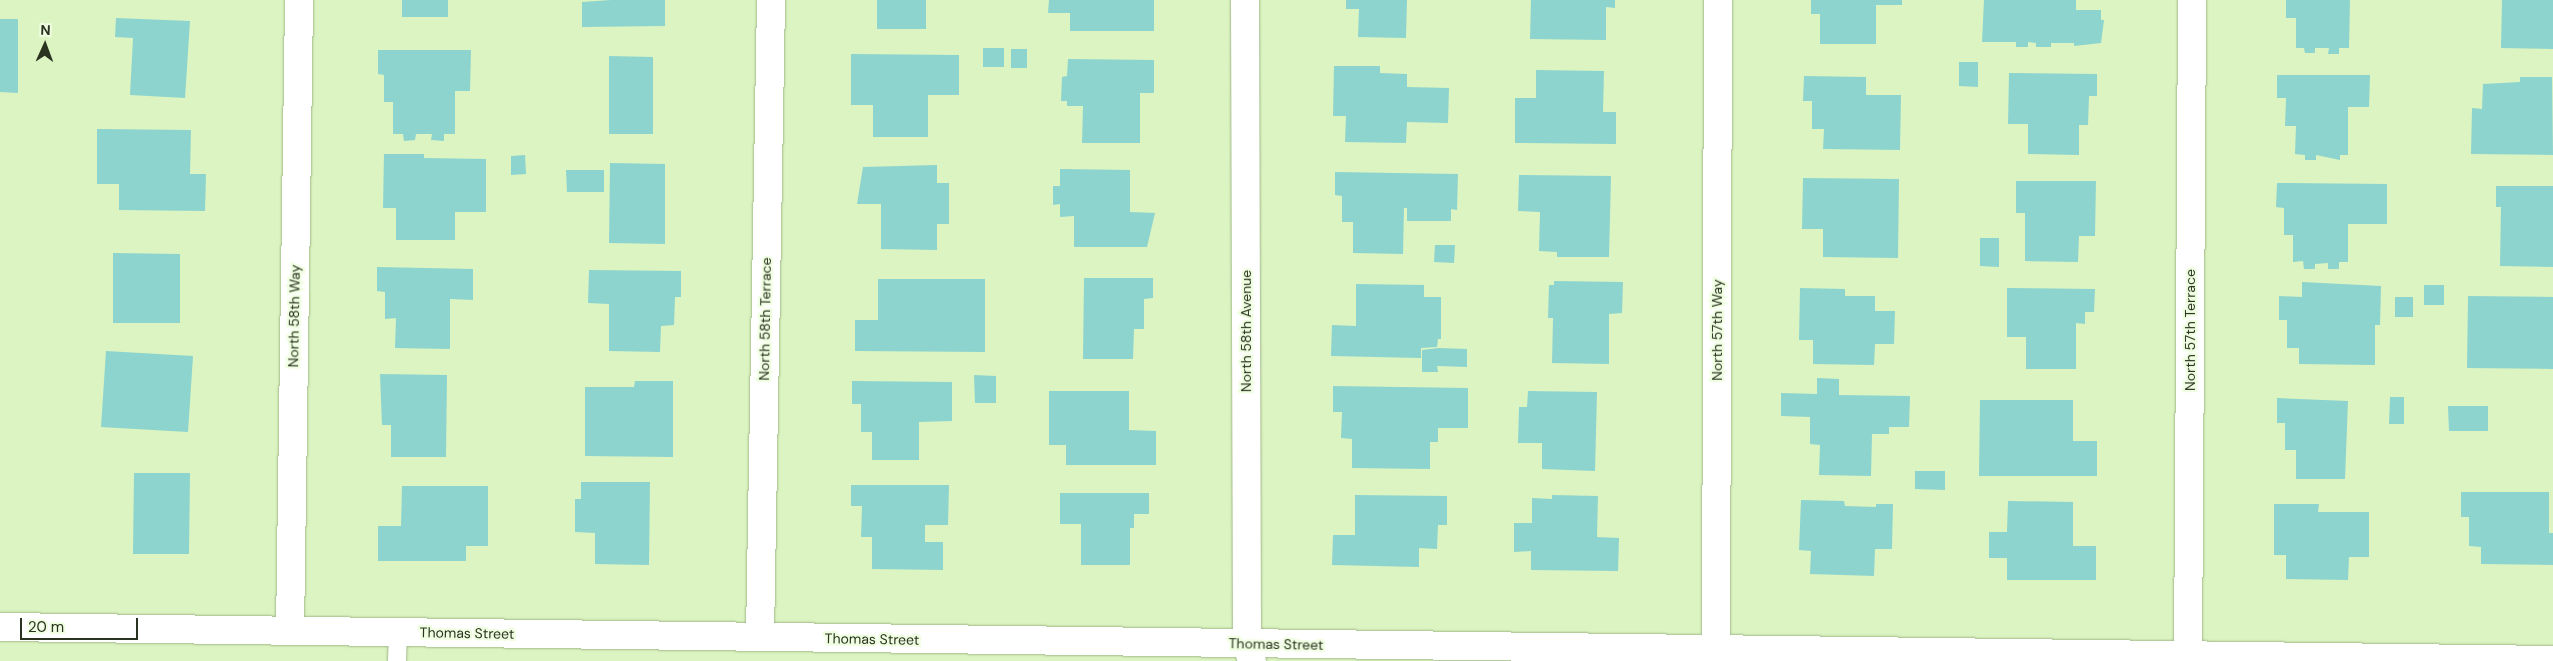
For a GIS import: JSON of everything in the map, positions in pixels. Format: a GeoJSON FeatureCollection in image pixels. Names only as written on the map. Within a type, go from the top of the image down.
{"type":"FeatureCollection","features":[{"type":"Feature","properties":{"kind":"street","name":"North 58th Way"},"geometry":{"type":"LineString","coordinates":[[290,631],[299,0]]}},
{"type":"Feature","properties":{"kind":"street","name":"North 58th Terrace"},"geometry":{"type":"LineString","coordinates":[[760,637],[771,0]]}},
{"type":"Feature","properties":{"kind":"street","name":"North 58th Avenue"},"geometry":{"type":"LineString","coordinates":[[1245,0],[1249,652]]}},
{"type":"Feature","properties":{"kind":"street","name":"North 57th Way"},"geometry":{"type":"LineString","coordinates":[[1716,655],[1718,0]]}},
{"type":"Feature","properties":{"kind":"street","name":"North 57th Terrace"},"geometry":{"type":"LineString","coordinates":[[2188,658],[2192,0]]}},
{"type":"Feature","properties":{"kind":"street","name":"Thomas Street"},"geometry":{"type":"LineString","coordinates":[[0,628],[760,637],[1249,652],[2553,660]]}},
{"type":"Feature","properties":{"kind":"lane"},"geometry":{"type":"LineString","coordinates":[[397,661],[398,632]]}},
{"type":"Feature","properties":{"kind":"building"},"geometry":{"type":"Polygon","coordinates":[[[402,0],[448,0],[448,17],[402,17],[402,0]]]}},
{"type":"Feature","properties":{"kind":"building"},"geometry":{"type":"Polygon","coordinates":[[[665,0],[665,26],[582,27],[582,2],[665,0]]]}},
{"type":"Feature","properties":{"kind":"building"},"geometry":{"type":"Polygon","coordinates":[[[877,0],[926,0],[926,29],[877,29],[877,0]]]}},
{"type":"Feature","properties":{"kind":"building"},"geometry":{"type":"Polygon","coordinates":[[[1049,0],[1154,0],[1154,31],[1070,31],[1070,13],[1048,13],[1049,0]]]}},
{"type":"Feature","properties":{"kind":"building"},"geometry":{"type":"Polygon","coordinates":[[[1346,0],[1407,0],[1406,38],[1358,37],[1359,9],[1346,9],[1346,0]]]}},
{"type":"Feature","properties":{"kind":"building"},"geometry":{"type":"Polygon","coordinates":[[[1531,0],[1615,0],[1615,8],[1606,7],[1606,40],[1530,39],[1531,0]]]}},
{"type":"Feature","properties":{"kind":"building"},"geometry":{"type":"Polygon","coordinates":[[[1811,0],[1902,0],[1902,5],[1876,5],[1876,44],[1820,44],[1820,14],[1811,14],[1811,0]]]}},
{"type":"Feature","properties":{"kind":"building"},"geometry":{"type":"Polygon","coordinates":[[[1984,0],[2076,0],[2076,10],[2101,10],[2101,20],[2104,20],[2101,43],[2074,46],[2074,43],[2051,43],[2051,47],[2036,47],[2036,43],[2028,42],[2028,47],[2016,47],[2016,42],[1982,42],[1984,0]]]}},
{"type":"Feature","properties":{"kind":"building"},"geometry":{"type":"Polygon","coordinates":[[[2286,0],[2350,0],[2349,48],[2339,48],[2339,54],[2328,54],[2329,48],[2315,48],[2315,53],[2305,53],[2304,48],[2296,48],[2296,18],[2286,18],[2286,0]]]}},
{"type":"Feature","properties":{"kind":"building"},"geometry":{"type":"Polygon","coordinates":[[[2502,0],[2553,0],[2553,49],[2501,48],[2502,0]]]}},
{"type":"Feature","properties":{"kind":"building"},"geometry":{"type":"Polygon","coordinates":[[[116,18],[190,21],[185,98],[130,95],[133,38],[115,37],[116,18]]]}},
{"type":"Feature","properties":{"kind":"building"},"geometry":{"type":"Polygon","coordinates":[[[0,19],[18,19],[18,93],[0,92],[0,19]]]}},
{"type":"Feature","properties":{"kind":"building"},"geometry":{"type":"Polygon","coordinates":[[[983,48],[1004,48],[1004,67],[983,67],[983,48]]]}},
{"type":"Feature","properties":{"kind":"building"},"geometry":{"type":"Polygon","coordinates":[[[1011,49],[1027,49],[1027,68],[1011,68],[1011,49]]]}},
{"type":"Feature","properties":{"kind":"building"},"geometry":{"type":"Polygon","coordinates":[[[378,50],[471,50],[470,91],[455,91],[455,134],[444,134],[444,141],[431,140],[432,134],[416,134],[415,140],[404,141],[403,134],[393,134],[393,102],[384,102],[384,75],[378,74],[378,50]]]}},
{"type":"Feature","properties":{"kind":"building"},"geometry":{"type":"Polygon","coordinates":[[[851,54],[959,55],[959,95],[928,95],[928,137],[873,137],[873,105],[851,105],[851,54]]]}},
{"type":"Feature","properties":{"kind":"building"},"geometry":{"type":"Polygon","coordinates":[[[609,56],[653,57],[653,134],[609,134],[609,56]]]}},
{"type":"Feature","properties":{"kind":"building"},"geometry":{"type":"Polygon","coordinates":[[[1068,59],[1154,60],[1154,93],[1140,93],[1140,143],[1082,143],[1083,106],[1067,106],[1067,101],[1061,101],[1062,77],[1067,76],[1068,59]]]}},
{"type":"Feature","properties":{"kind":"building"},"geometry":{"type":"Polygon","coordinates":[[[1959,62],[1978,62],[1978,87],[1959,86],[1959,62]]]}},
{"type":"Feature","properties":{"kind":"building"},"geometry":{"type":"Polygon","coordinates":[[[1334,66],[1380,66],[1380,73],[1407,74],[1407,87],[1449,88],[1448,123],[1407,122],[1406,143],[1345,142],[1346,116],[1333,116],[1334,66]]]}},
{"type":"Feature","properties":{"kind":"building"},"geometry":{"type":"Polygon","coordinates":[[[1536,70],[1604,71],[1603,112],[1616,112],[1616,144],[1515,143],[1515,98],[1536,98],[1536,70]]]}},
{"type":"Feature","properties":{"kind":"building"},"geometry":{"type":"Polygon","coordinates":[[[2009,73],[2097,74],[2097,96],[2089,96],[2088,125],[2079,125],[2079,155],[2028,154],[2028,124],[2008,124],[2009,73]]]}},
{"type":"Feature","properties":{"kind":"building"},"geometry":{"type":"Polygon","coordinates":[[[2277,75],[2370,75],[2369,107],[2348,107],[2348,155],[2340,155],[2340,160],[2316,155],[2316,160],[2305,160],[2305,155],[2295,154],[2296,126],[2285,126],[2286,98],[2277,98],[2277,75]]]}},
{"type":"Feature","properties":{"kind":"building"},"geometry":{"type":"Polygon","coordinates":[[[1804,76],[1866,77],[1866,95],[1901,95],[1900,150],[1823,149],[1824,129],[1812,129],[1812,101],[1803,101],[1804,76]]]}},
{"type":"Feature","properties":{"kind":"building"},"geometry":{"type":"Polygon","coordinates":[[[2520,77],[2552,77],[2553,155],[2471,154],[2472,108],[2482,109],[2483,84],[2520,82],[2520,77]]]}},
{"type":"Feature","properties":{"kind":"building"},"geometry":{"type":"Polygon","coordinates":[[[97,129],[191,130],[190,174],[206,174],[205,211],[119,210],[119,184],[97,184],[97,129]]]}},
{"type":"Feature","properties":{"kind":"building"},"geometry":{"type":"Polygon","coordinates":[[[384,154],[424,154],[424,158],[486,159],[486,212],[455,212],[455,240],[396,240],[396,208],[383,208],[384,154]]]}},
{"type":"Feature","properties":{"kind":"building"},"geometry":{"type":"Polygon","coordinates":[[[525,155],[526,174],[511,175],[511,156],[525,155]]]}},
{"type":"Feature","properties":{"kind":"building"},"geometry":{"type":"Polygon","coordinates":[[[610,163],[665,164],[665,244],[609,243],[610,163]]]}},
{"type":"Feature","properties":{"kind":"building"},"geometry":{"type":"Polygon","coordinates":[[[937,165],[937,183],[949,183],[949,224],[937,224],[937,250],[881,249],[881,204],[857,204],[863,167],[937,165]]]}},
{"type":"Feature","properties":{"kind":"building"},"geometry":{"type":"Polygon","coordinates":[[[1060,169],[1130,170],[1130,212],[1155,213],[1147,247],[1074,247],[1074,216],[1060,217],[1060,204],[1053,205],[1053,186],[1060,186],[1060,169]]]}},
{"type":"Feature","properties":{"kind":"building"},"geometry":{"type":"Polygon","coordinates":[[[566,170],[604,170],[604,192],[567,192],[566,170]]]}},
{"type":"Feature","properties":{"kind":"building"},"geometry":{"type":"Polygon","coordinates":[[[1335,172],[1458,174],[1457,210],[1451,209],[1451,221],[1407,221],[1407,208],[1404,208],[1403,254],[1353,253],[1353,222],[1342,222],[1342,196],[1335,195],[1335,172]]]}},
{"type":"Feature","properties":{"kind":"building"},"geometry":{"type":"Polygon","coordinates":[[[1519,175],[1611,176],[1609,257],[1557,257],[1557,252],[1539,251],[1540,212],[1518,211],[1519,175]]]}},
{"type":"Feature","properties":{"kind":"building"},"geometry":{"type":"Polygon","coordinates":[[[1803,178],[1899,179],[1898,258],[1823,257],[1823,229],[1802,229],[1803,178]]]}},
{"type":"Feature","properties":{"kind":"building"},"geometry":{"type":"Polygon","coordinates":[[[2016,181],[2096,181],[2095,236],[2079,236],[2078,262],[2025,261],[2025,213],[2016,213],[2016,181]]]}},
{"type":"Feature","properties":{"kind":"building"},"geometry":{"type":"Polygon","coordinates":[[[2277,183],[2387,184],[2387,224],[2348,224],[2348,262],[2339,262],[2339,269],[2328,269],[2328,263],[2315,264],[2315,269],[2304,269],[2303,261],[2293,262],[2293,235],[2284,235],[2284,208],[2276,207],[2277,183]]]}},
{"type":"Feature","properties":{"kind":"building"},"geometry":{"type":"Polygon","coordinates":[[[2496,186],[2553,186],[2553,267],[2500,266],[2501,207],[2496,207],[2496,186]]]}},
{"type":"Feature","properties":{"kind":"building"},"geometry":{"type":"Polygon","coordinates":[[[1980,238],[1999,238],[1999,267],[1980,266],[1980,238]]]}},
{"type":"Feature","properties":{"kind":"building"},"geometry":{"type":"Polygon","coordinates":[[[1435,245],[1455,245],[1454,263],[1434,262],[1435,245]]]}},
{"type":"Feature","properties":{"kind":"building"},"geometry":{"type":"Polygon","coordinates":[[[113,253],[180,254],[180,323],[113,323],[113,253]]]}},
{"type":"Feature","properties":{"kind":"building"},"geometry":{"type":"Polygon","coordinates":[[[377,267],[473,269],[473,300],[450,299],[450,349],[395,348],[396,318],[385,319],[385,292],[377,291],[377,267]]]}},
{"type":"Feature","properties":{"kind":"building"},"geometry":{"type":"Polygon","coordinates":[[[589,270],[681,271],[681,297],[675,297],[674,325],[661,326],[660,352],[609,351],[609,304],[588,303],[589,270]]]}},
{"type":"Feature","properties":{"kind":"building"},"geometry":{"type":"Polygon","coordinates":[[[1084,278],[1153,278],[1153,298],[1144,299],[1144,329],[1134,329],[1133,359],[1083,359],[1084,278]]]}},
{"type":"Feature","properties":{"kind":"building"},"geometry":{"type":"Polygon","coordinates":[[[878,279],[985,279],[985,352],[855,351],[855,320],[878,320],[878,279]]]}},
{"type":"Feature","properties":{"kind":"building"},"geometry":{"type":"Polygon","coordinates":[[[1554,281],[1623,282],[1622,313],[1609,314],[1609,364],[1552,363],[1553,318],[1548,318],[1549,285],[1554,285],[1554,281]]]}},
{"type":"Feature","properties":{"kind":"building"},"geometry":{"type":"Polygon","coordinates":[[[2302,282],[2381,286],[2380,325],[2375,325],[2375,365],[2299,364],[2299,348],[2287,348],[2287,320],[2279,320],[2279,296],[2302,297],[2302,282]]]}},
{"type":"Feature","properties":{"kind":"building"},"geometry":{"type":"Polygon","coordinates":[[[1356,284],[1424,285],[1424,297],[1441,297],[1441,339],[1438,339],[1437,347],[1421,348],[1421,358],[1331,356],[1332,325],[1356,326],[1356,284]]]}},
{"type":"Feature","properties":{"kind":"building"},"geometry":{"type":"Polygon","coordinates":[[[2424,285],[2444,285],[2444,305],[2424,305],[2424,285]]]}},
{"type":"Feature","properties":{"kind":"building"},"geometry":{"type":"Polygon","coordinates":[[[1800,288],[1845,289],[1845,296],[1875,296],[1875,311],[1895,311],[1894,344],[1875,344],[1874,365],[1813,364],[1813,340],[1799,340],[1800,288]]]}},
{"type":"Feature","properties":{"kind":"building"},"geometry":{"type":"Polygon","coordinates":[[[2007,288],[2095,289],[2094,312],[2085,312],[2085,324],[2076,323],[2076,369],[2026,369],[2026,337],[2007,337],[2007,288]]]}},
{"type":"Feature","properties":{"kind":"building"},"geometry":{"type":"Polygon","coordinates":[[[2468,296],[2553,297],[2553,369],[2467,368],[2468,296]]]}},
{"type":"Feature","properties":{"kind":"building"},"geometry":{"type":"Polygon","coordinates":[[[2395,297],[2413,297],[2413,317],[2395,317],[2395,297]]]}},
{"type":"Feature","properties":{"kind":"building"},"geometry":{"type":"Polygon","coordinates":[[[1438,348],[1467,349],[1467,367],[1437,366],[1438,372],[1422,372],[1422,350],[1438,348]]]}},
{"type":"Feature","properties":{"kind":"building"},"geometry":{"type":"Polygon","coordinates":[[[106,351],[193,356],[188,432],[101,427],[106,351]]]}},
{"type":"Feature","properties":{"kind":"building"},"geometry":{"type":"Polygon","coordinates":[[[380,374],[447,375],[446,457],[391,457],[391,425],[382,425],[380,374]]]}},
{"type":"Feature","properties":{"kind":"building"},"geometry":{"type":"Polygon","coordinates":[[[974,375],[996,376],[996,403],[975,403],[974,375]]]}},
{"type":"Feature","properties":{"kind":"building"},"geometry":{"type":"Polygon","coordinates":[[[1817,378],[1839,379],[1839,395],[1910,396],[1909,427],[1889,427],[1889,434],[1872,434],[1871,476],[1819,475],[1820,445],[1810,444],[1810,417],[1781,416],[1781,393],[1817,394],[1817,378]]]}},
{"type":"Feature","properties":{"kind":"building"},"geometry":{"type":"Polygon","coordinates":[[[635,381],[673,381],[673,457],[585,456],[585,387],[634,387],[635,381]]]}},
{"type":"Feature","properties":{"kind":"building"},"geometry":{"type":"Polygon","coordinates":[[[852,381],[952,382],[952,421],[919,422],[919,460],[872,460],[872,432],[861,432],[861,404],[852,404],[852,381]]]}},
{"type":"Feature","properties":{"kind":"building"},"geometry":{"type":"Polygon","coordinates":[[[1333,386],[1468,388],[1468,428],[1438,428],[1438,442],[1430,442],[1430,469],[1352,468],[1352,439],[1341,438],[1342,412],[1333,412],[1333,386]]]}},
{"type":"Feature","properties":{"kind":"building"},"geometry":{"type":"Polygon","coordinates":[[[1049,391],[1129,391],[1129,430],[1156,431],[1156,465],[1066,465],[1066,445],[1049,445],[1049,391]]]}},
{"type":"Feature","properties":{"kind":"building"},"geometry":{"type":"Polygon","coordinates":[[[1528,391],[1597,392],[1595,471],[1542,469],[1542,443],[1518,443],[1519,407],[1527,407],[1528,391]]]}},
{"type":"Feature","properties":{"kind":"building"},"geometry":{"type":"Polygon","coordinates":[[[2390,397],[2404,397],[2404,424],[2389,424],[2390,397]]]}},
{"type":"Feature","properties":{"kind":"building"},"geometry":{"type":"Polygon","coordinates":[[[2277,398],[2348,401],[2345,479],[2296,479],[2296,450],[2285,450],[2285,423],[2277,423],[2277,398]]]}},
{"type":"Feature","properties":{"kind":"building"},"geometry":{"type":"Polygon","coordinates":[[[1980,400],[2073,400],[2073,441],[2097,441],[2097,476],[1979,476],[1980,400]]]}},
{"type":"Feature","properties":{"kind":"building"},"geometry":{"type":"Polygon","coordinates":[[[2448,406],[2488,406],[2488,431],[2449,431],[2448,406]]]}},
{"type":"Feature","properties":{"kind":"building"},"geometry":{"type":"Polygon","coordinates":[[[1915,471],[1945,471],[1945,490],[1915,489],[1915,471]]]}},
{"type":"Feature","properties":{"kind":"building"},"geometry":{"type":"Polygon","coordinates":[[[134,473],[190,473],[189,554],[133,554],[134,473]]]}},
{"type":"Feature","properties":{"kind":"building"},"geometry":{"type":"Polygon","coordinates":[[[581,482],[650,482],[649,565],[595,564],[595,533],[575,532],[575,499],[581,499],[581,482]]]}},
{"type":"Feature","properties":{"kind":"building"},"geometry":{"type":"Polygon","coordinates":[[[851,485],[949,485],[948,525],[925,525],[925,542],[943,542],[943,570],[872,569],[872,537],[861,537],[862,506],[851,506],[851,485]]]}},
{"type":"Feature","properties":{"kind":"building"},"geometry":{"type":"Polygon","coordinates":[[[402,486],[488,486],[488,546],[466,546],[466,561],[378,561],[378,526],[401,526],[402,486]]]}},
{"type":"Feature","properties":{"kind":"building"},"geometry":{"type":"Polygon","coordinates":[[[2461,492],[2549,492],[2549,533],[2553,533],[2553,565],[2481,564],[2481,547],[2469,546],[2469,517],[2461,517],[2461,492]]]}},
{"type":"Feature","properties":{"kind":"building"},"geometry":{"type":"Polygon","coordinates":[[[1060,493],[1149,493],[1149,514],[1134,514],[1134,528],[1130,528],[1130,565],[1081,565],[1081,524],[1060,524],[1060,493]]]}},
{"type":"Feature","properties":{"kind":"building"},"geometry":{"type":"Polygon","coordinates":[[[1355,495],[1447,496],[1447,525],[1438,525],[1437,549],[1419,548],[1419,567],[1332,565],[1333,535],[1355,535],[1355,495]]]}},
{"type":"Feature","properties":{"kind":"building"},"geometry":{"type":"Polygon","coordinates":[[[1552,495],[1598,496],[1597,537],[1619,538],[1618,571],[1531,570],[1531,551],[1514,552],[1514,523],[1532,523],[1532,498],[1552,499],[1552,495]]]}},
{"type":"Feature","properties":{"kind":"building"},"geometry":{"type":"Polygon","coordinates":[[[1801,500],[1844,501],[1845,506],[1876,507],[1876,504],[1893,504],[1892,549],[1875,549],[1874,576],[1810,574],[1811,551],[1799,550],[1801,500]]]}},
{"type":"Feature","properties":{"kind":"building"},"geometry":{"type":"Polygon","coordinates":[[[2008,501],[2073,502],[2073,546],[2096,546],[2096,580],[2007,580],[2007,558],[1989,558],[1989,532],[2007,532],[2008,501]]]}},
{"type":"Feature","properties":{"kind":"building"},"geometry":{"type":"Polygon","coordinates":[[[2274,504],[2319,504],[2318,512],[2369,512],[2369,557],[2349,557],[2348,580],[2286,579],[2286,555],[2274,555],[2274,504]]]}}]}
